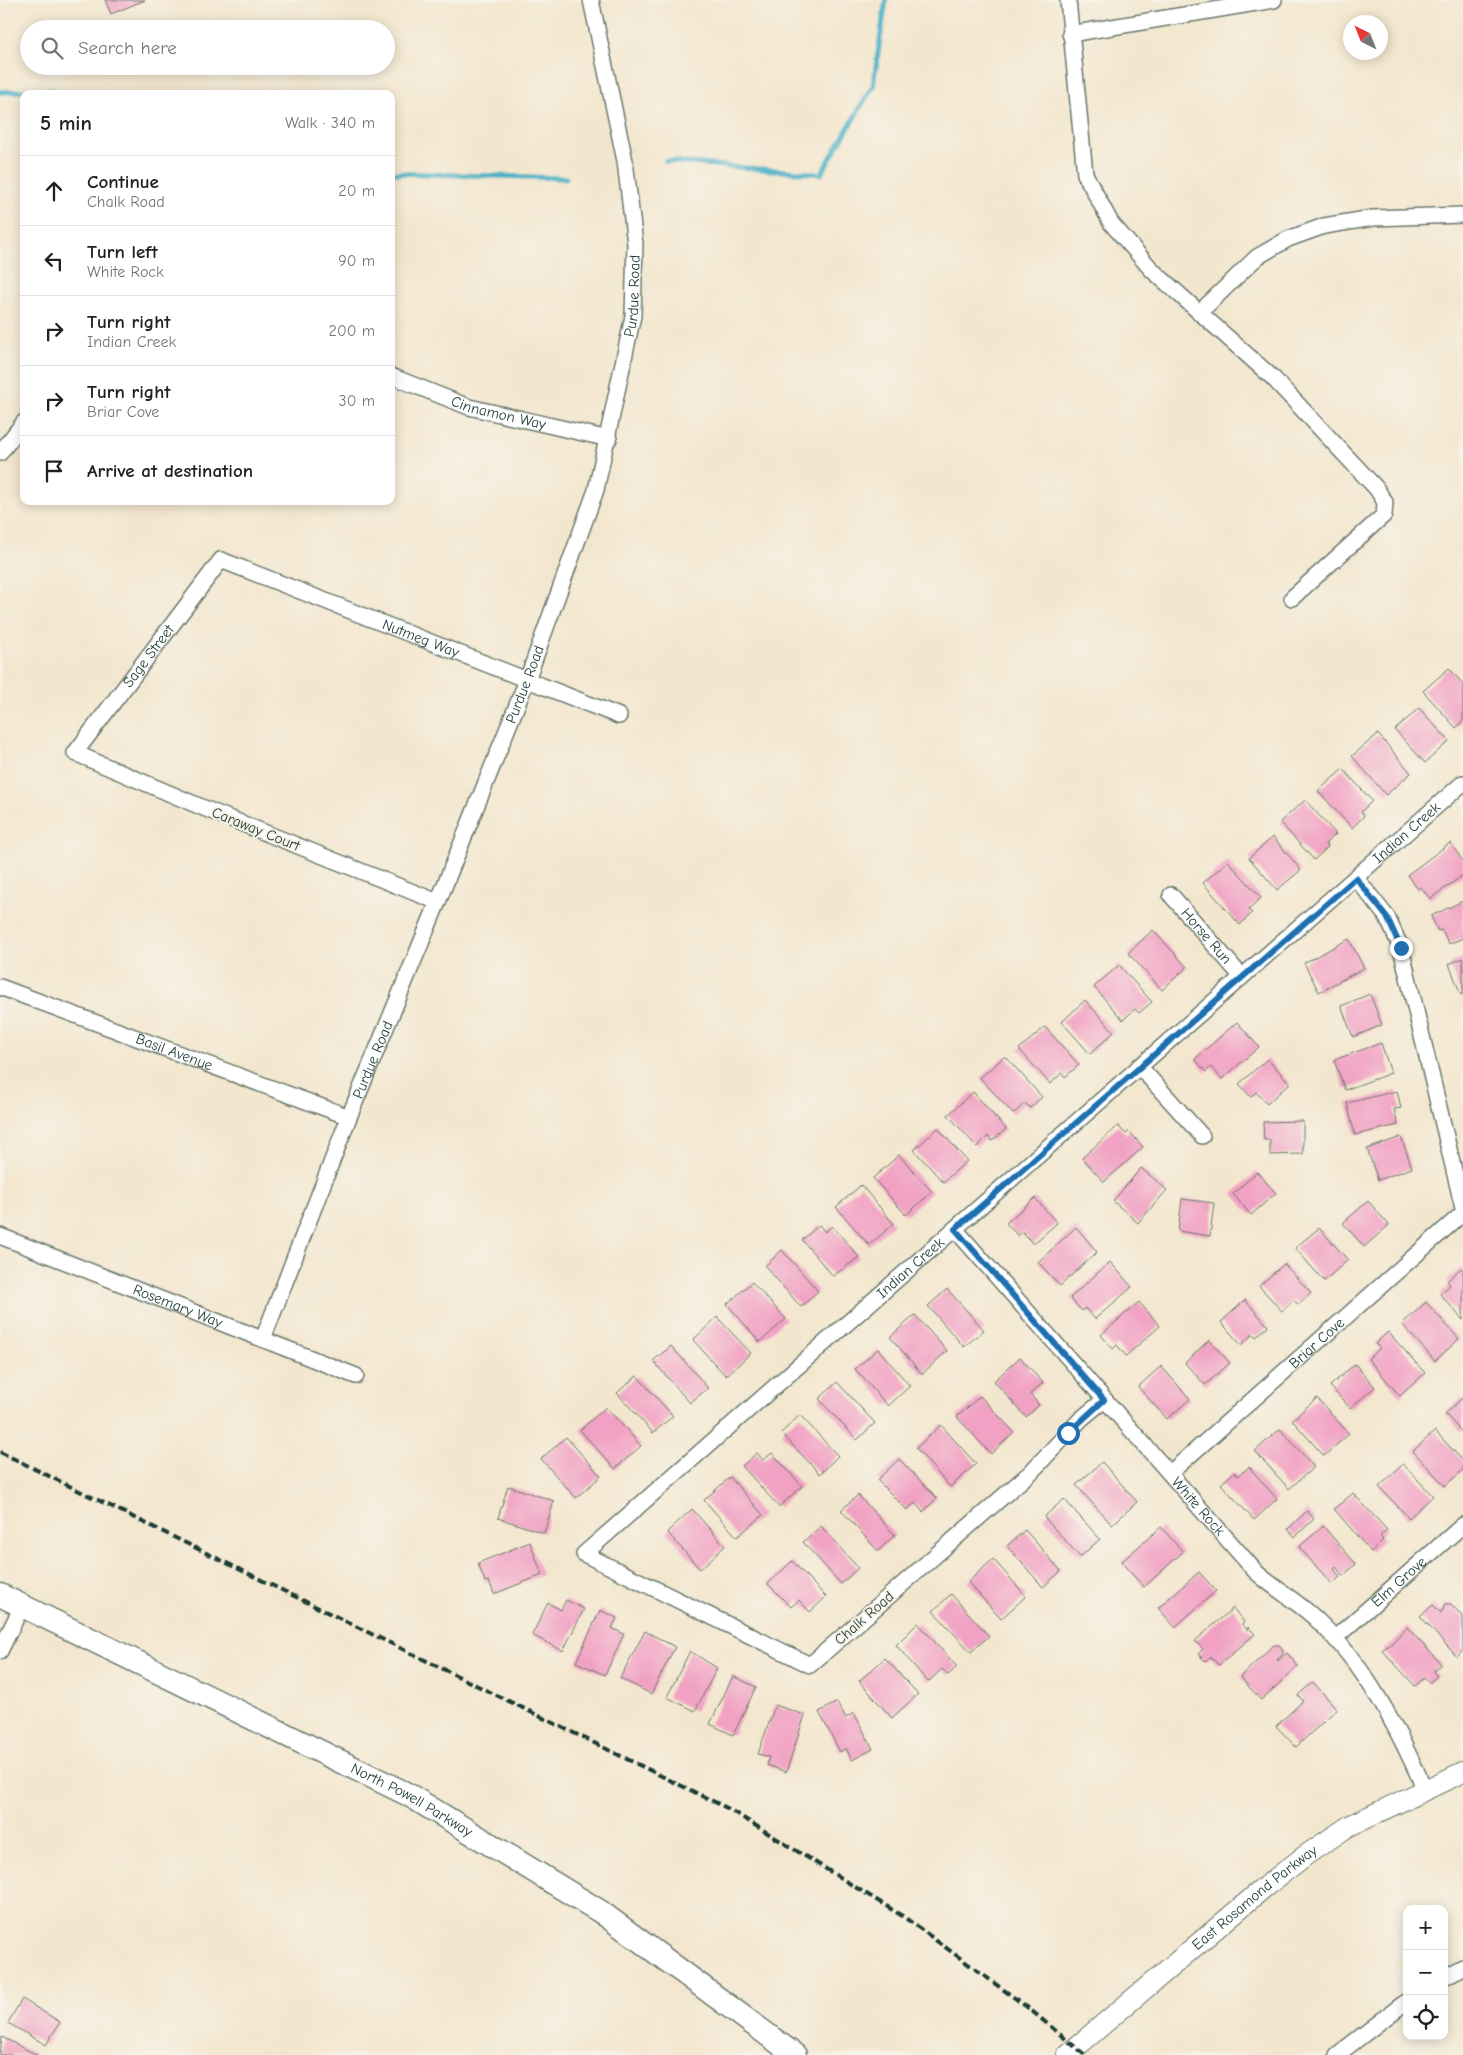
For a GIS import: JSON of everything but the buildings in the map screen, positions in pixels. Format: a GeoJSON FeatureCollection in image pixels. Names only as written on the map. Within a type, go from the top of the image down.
{"type":"FeatureCollection","features":[{"type":"Feature","properties":{"kind":"main road","name":"North Powell Parkway"},"geometry":{"type":"LineString","coordinates":[[0,1595],[409,1795],[601,1912],[795,2055]]}},
{"type":"Feature","properties":{"kind":"street","name":"Purdue Road"},"geometry":{"type":"LineString","coordinates":[[263,1339],[349,1117],[527,680],[596,490],[633,316],[635,244],[625,161],[591,0]]}},
{"type":"Feature","properties":{"kind":"street"},"geometry":{"type":"LineString","coordinates":[[1068,0],[1085,174],[1111,223],[1152,270],[1273,378],[1376,488],[1385,502],[1384,515],[1292,598]]}},
{"type":"Feature","properties":{"kind":"street"},"geometry":{"type":"LineString","coordinates":[[1070,34],[1274,0]]}},
{"type":"Feature","properties":{"kind":"street"},"geometry":{"type":"LineString","coordinates":[[1199,313],[1257,258],[1297,236],[1324,226],[1373,218],[1463,215]]}},
{"type":"Feature","properties":{"kind":"street","name":"Cinnamon Way"},"geometry":{"type":"LineString","coordinates":[[395,378],[470,407],[608,439]]}},
{"type":"Feature","properties":{"kind":"street"},"geometry":{"type":"LineString","coordinates":[[0,453],[20,427]]}},
{"type":"Feature","properties":{"kind":"street","name":"Nutmeg Way"},"geometry":{"type":"LineString","coordinates":[[221,560],[620,716]]}},
{"type":"Feature","properties":{"kind":"street","name":"Sage Street"},"geometry":{"type":"LineString","coordinates":[[75,753],[221,560]]}},
{"type":"Feature","properties":{"kind":"street","name":"Caraway Court"},"geometry":{"type":"LineString","coordinates":[[75,753],[206,809],[438,902]]}},
{"type":"Feature","properties":{"kind":"street","name":"Indian Creek"},"geometry":{"type":"LineString","coordinates":[[584,1554],[1463,783]]}},
{"type":"Feature","properties":{"kind":"street"},"geometry":{"type":"LineString","coordinates":[[1356,878],[1387,917],[1401,948],[1463,1208]]}},
{"type":"Feature","properties":{"kind":"street","name":"Horse Run"},"geometry":{"type":"LineString","coordinates":[[1171,895],[1242,977]]}},
{"type":"Feature","properties":{"kind":"street","name":"Basil Avenue"},"geometry":{"type":"LineString","coordinates":[[0,987],[349,1117]]}},
{"type":"Feature","properties":{"kind":"street"},"geometry":{"type":"LineString","coordinates":[[1139,1066],[1202,1136]]}},
{"type":"Feature","properties":{"kind":"street","name":"Briar Cove"},"geometry":{"type":"LineString","coordinates":[[1170,1473],[1463,1213]]}},
{"type":"Feature","properties":{"kind":"street","name":"White Rock"},"geometry":{"type":"LineString","coordinates":[[955,1229],[1256,1572],[1315,1618],[1335,1638],[1375,1690],[1388,1712],[1425,1790]]}},
{"type":"Feature","properties":{"kind":"street","name":"Rosemary Way"},"geometry":{"type":"LineString","coordinates":[[0,1236],[356,1376]]}},
{"type":"Feature","properties":{"kind":"street","name":"Chalk Road"},"geometry":{"type":"LineString","coordinates":[[584,1554],[810,1666],[1031,1472],[1081,1419],[1104,1400]]}},
{"type":"Feature","properties":{"kind":"street","name":"Elm Grove"},"geometry":{"type":"LineString","coordinates":[[1335,1638],[1463,1525]]}},
{"type":"Feature","properties":{"kind":"street"},"geometry":{"type":"LineString","coordinates":[[0,1651],[22,1606]]}},
{"type":"Feature","properties":{"kind":"street","name":"East Rosamond Parkway"},"geometry":{"type":"LineString","coordinates":[[1067,2055],[1266,1886],[1306,1855],[1349,1826],[1463,1772]]}},
{"type":"Feature","properties":{"kind":"street"},"geometry":{"type":"LineString","coordinates":[[1448,1975],[1463,1967]]}},
{"type":"Feature","properties":{"kind":"street"},"geometry":{"type":"LineString","coordinates":[[1337,2055],[1403,2004]]}},
{"type":"Feature","properties":{"kind":"waterway"},"geometry":{"type":"LineString","coordinates":[[666,161],[821,174],[873,86],[886,0]]}},
{"type":"Feature","properties":{"kind":"waterway"},"geometry":{"type":"LineString","coordinates":[[0,92],[20,91]]}},
{"type":"Feature","properties":{"kind":"waterway"},"geometry":{"type":"LineString","coordinates":[[395,173],[566,178]]}},
{"type":"Feature","properties":{"kind":"railway"},"geometry":{"type":"LineString","coordinates":[[0,1452],[727,1808],[904,1917],[1027,2007],[1085,2055]]}},
{"type":"Feature","properties":{"kind":"route"},"geometry":{"type":"LineString","coordinates":[[1068,1433],[1081,1419],[1104,1400],[955,1229],[1356,878],[1387,917],[1401,948]]}}]}
